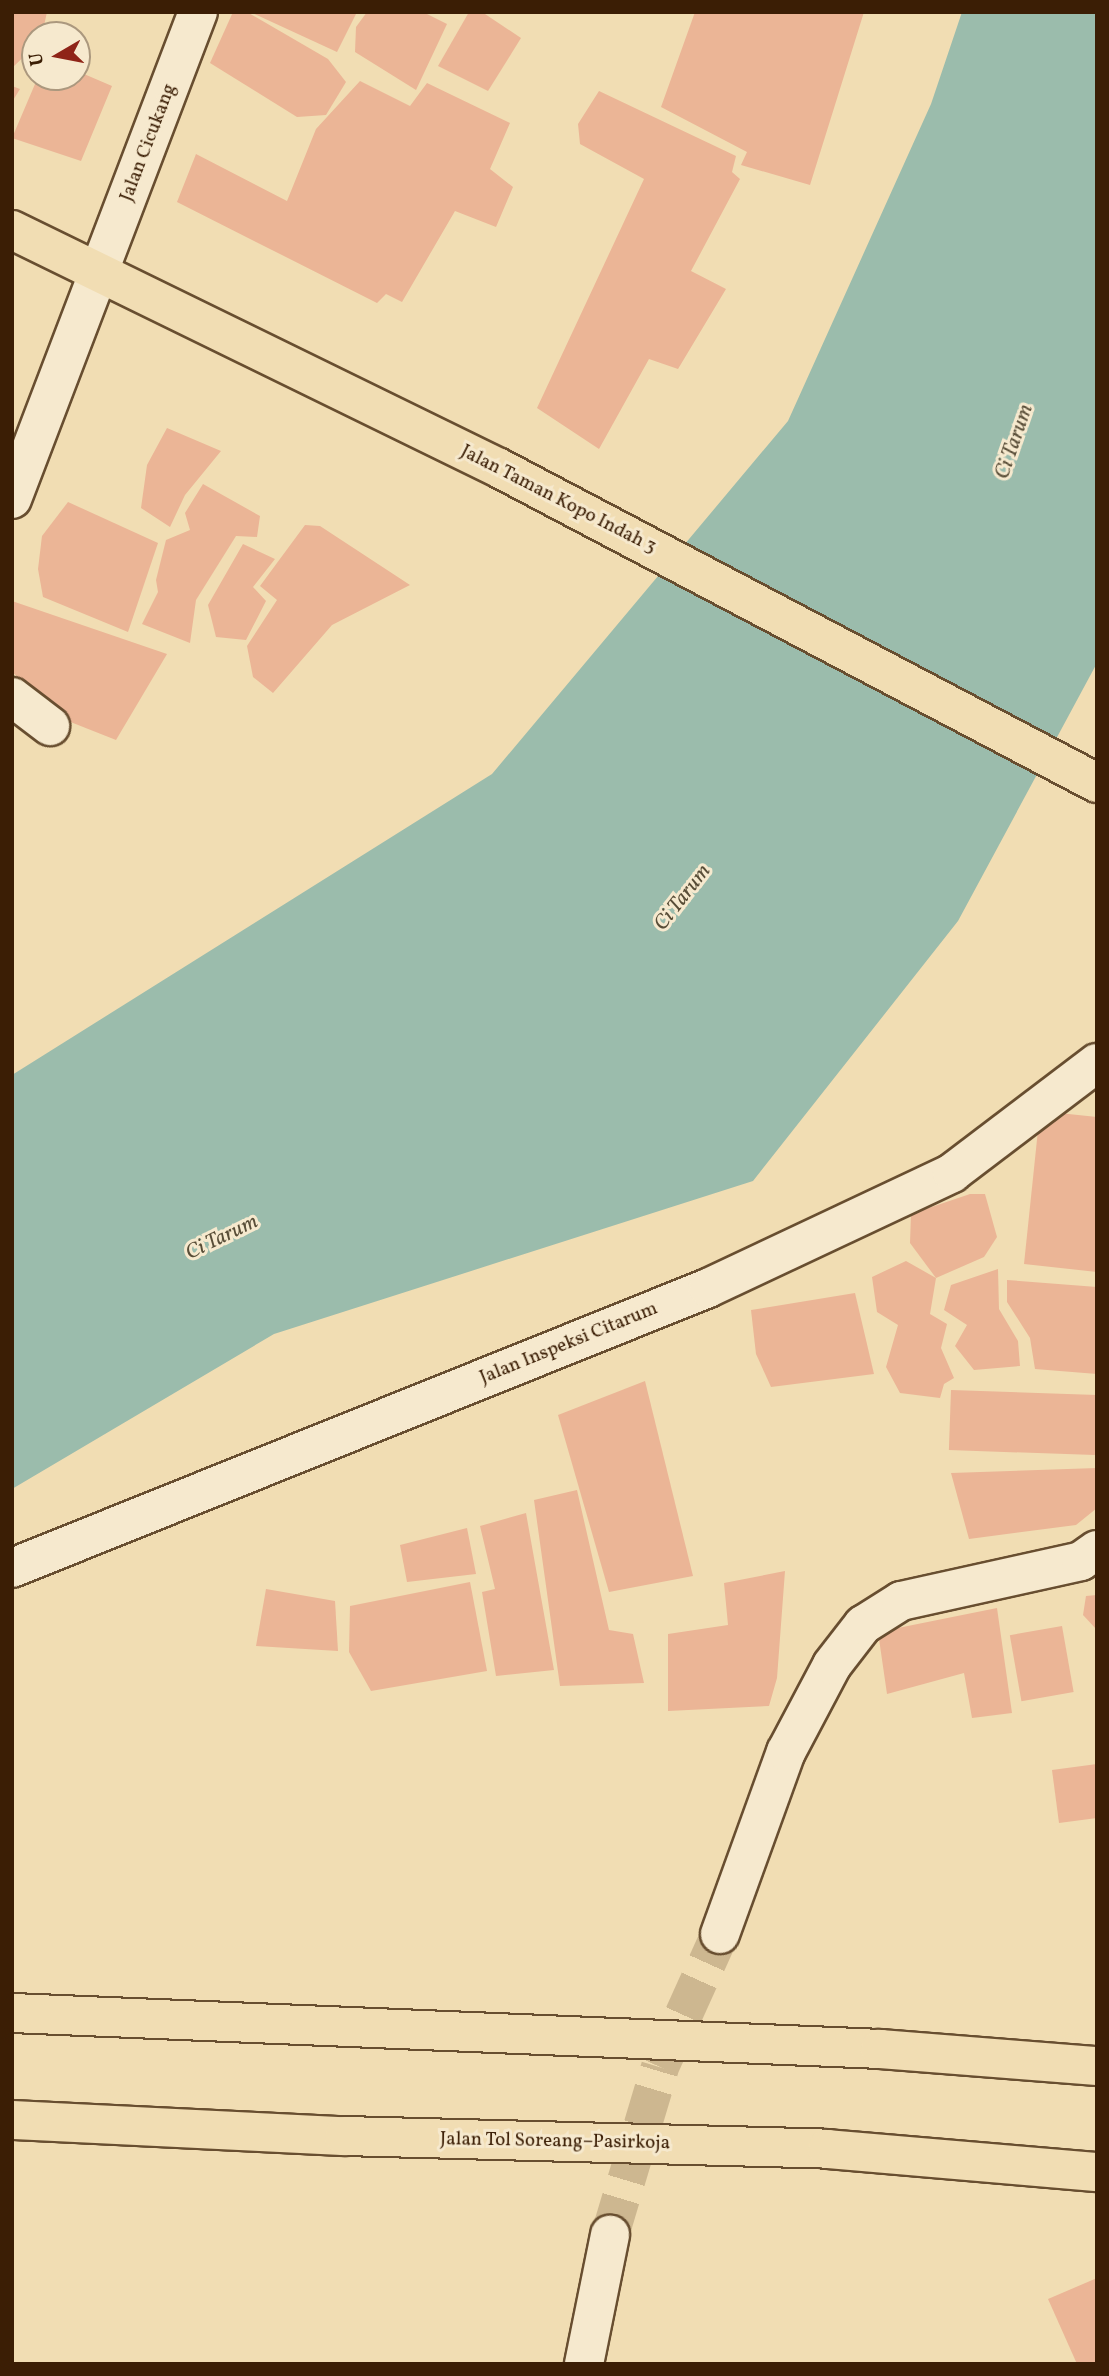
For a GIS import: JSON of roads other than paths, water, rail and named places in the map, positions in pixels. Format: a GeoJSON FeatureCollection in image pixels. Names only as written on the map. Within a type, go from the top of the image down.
{"type":"FeatureCollection","features":[{"type":"Feature","properties":{"kind":"main road","name":"Jalan Taman Kopo Indah 3"},"geometry":{"type":"LineString","coordinates":[[12,230],[499,468],[1097,783]]}},
{"type":"Feature","properties":{"kind":"main road"},"geometry":{"type":"LineString","coordinates":[[12,2013],[880,2049],[1097,2066]]}},
{"type":"Feature","properties":{"kind":"main road","name":"Jalan Tol Soreang–Pasirkoja"},"geometry":{"type":"LineString","coordinates":[[12,2119],[344,2136],[827,2149],[1097,2172]]}},
{"type":"Feature","properties":{"kind":"street","name":"Jalan Cicukang"},"geometry":{"type":"LineString","coordinates":[[12,499],[198,12]]}},
{"type":"Feature","properties":{"kind":"street"},"geometry":{"type":"LineString","coordinates":[[12,697],[50,726]]}},
{"type":"Feature","properties":{"kind":"street","name":"Jalan Inspeksi Citarum"},"geometry":{"type":"LineString","coordinates":[[12,1568],[708,1288],[952,1173],[1097,1063]]}},
{"type":"Feature","properties":{"kind":"street"},"geometry":{"type":"LineString","coordinates":[[720,1934],[786,1752],[832,1665],[863,1625],[901,1601],[1080,1562],[1097,1550]]}},
{"type":"Feature","properties":{"kind":"street"},"geometry":{"type":"LineString","coordinates":[[583,2364],[610,2235]]}},
{"type":"Feature","properties":{"kind":"water","name":"Ci Tarum"},"geometry":{"type":"Polygon","coordinates":[[[962,12],[1097,12],[1097,663],[958,921],[753,1181],[274,1334],[12,1489],[12,1075],[492,774],[788,421],[931,104],[962,12]]]}},
{"type":"Feature","properties":{"kind":"tunnel"},"geometry":{"type":"LineString","coordinates":[[610,2235],[660,2067],[720,1934]]}}]}
